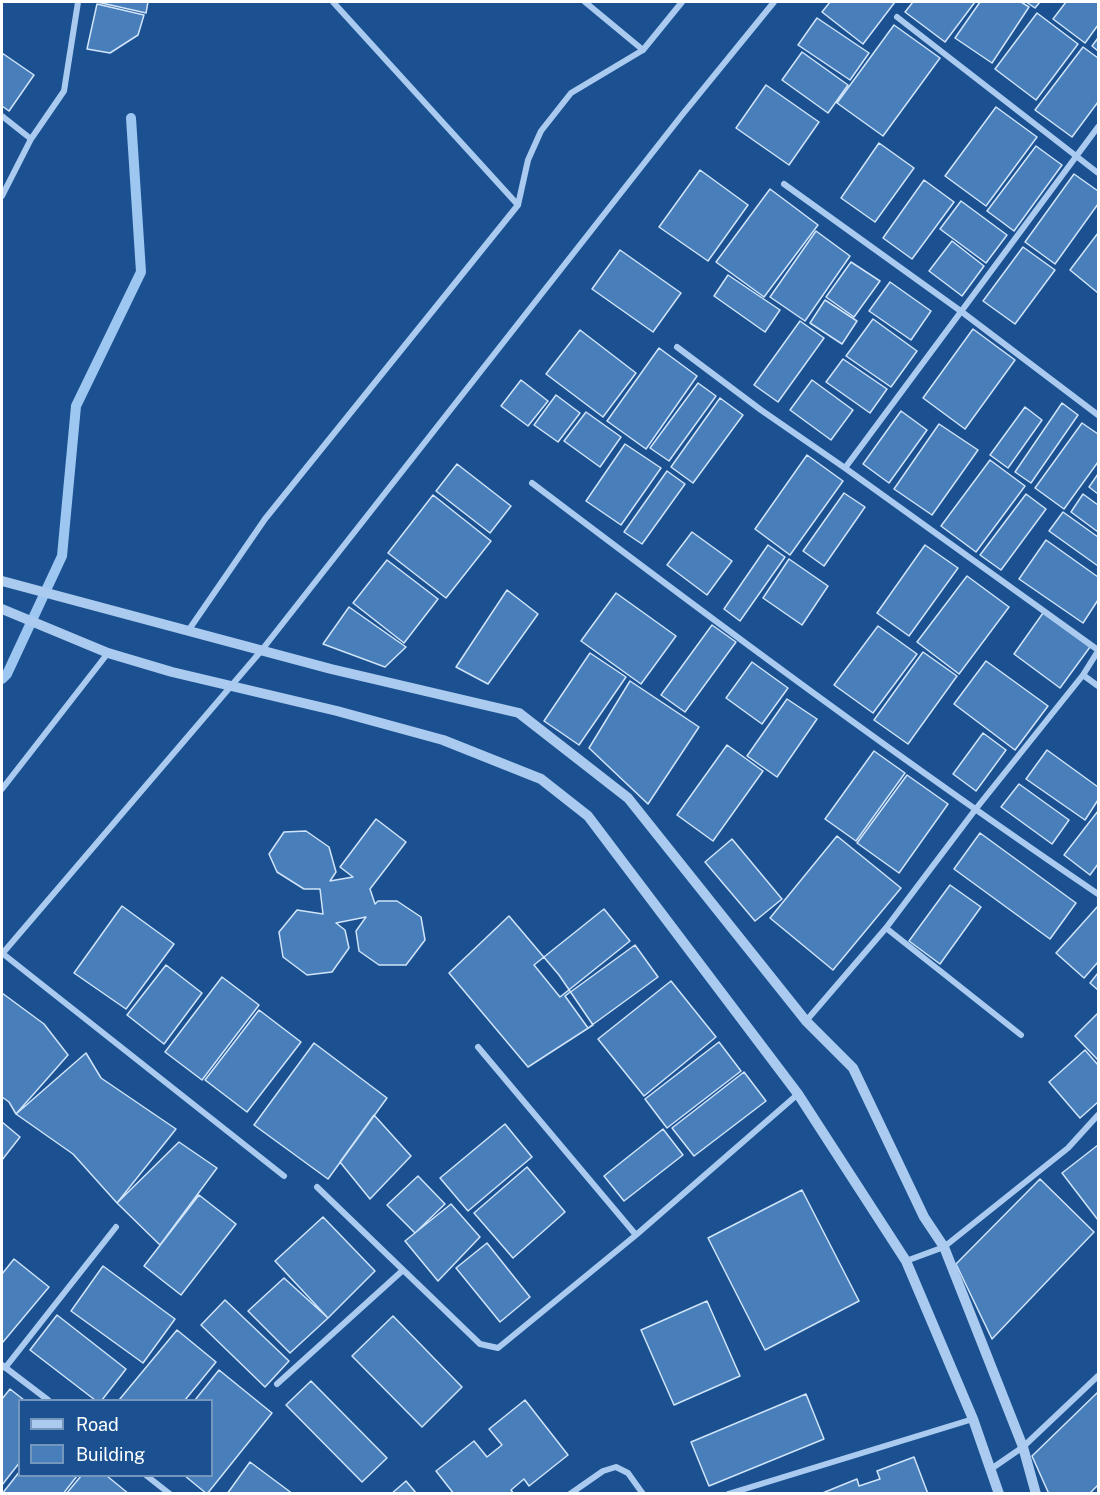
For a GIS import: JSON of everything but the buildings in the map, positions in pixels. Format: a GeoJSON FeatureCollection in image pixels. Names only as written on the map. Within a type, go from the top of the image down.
{"type":"FeatureCollection","features":[{"type":"Feature","properties":{"kind":"street"},"geometry":{"type":"LineString","coordinates":[[2,196],[31,139],[64,91],[78,2]]}},
{"type":"Feature","properties":{"kind":"street"},"geometry":{"type":"LineString","coordinates":[[333,2],[518,205]]}},
{"type":"Feature","properties":{"kind":"street"},"geometry":{"type":"LineString","coordinates":[[585,2],[643,50]]}},
{"type":"Feature","properties":{"kind":"street"},"geometry":{"type":"LineString","coordinates":[[188,632],[265,519],[518,205],[528,160],[541,131],[571,93],[643,50],[682,2]]}},
{"type":"Feature","properties":{"kind":"street"},"geometry":{"type":"LineString","coordinates":[[284,1176],[2,954],[261,651],[681,115],[774,2]]}},
{"type":"Feature","properties":{"kind":"street"},"geometry":{"type":"LineString","coordinates":[[897,17],[1098,173]]}},
{"type":"Feature","properties":{"kind":"street"},"geometry":{"type":"LineString","coordinates":[[2,116],[31,139]]}},
{"type":"Feature","properties":{"kind":"street"},"geometry":{"type":"LineString","coordinates":[[845,468],[1098,127]]}},
{"type":"Feature","properties":{"kind":"street"},"geometry":{"type":"LineString","coordinates":[[784,184],[962,312],[1098,415]]}},
{"type":"Feature","properties":{"kind":"street"},"geometry":{"type":"LineString","coordinates":[[677,347],[761,410],[1098,651],[1083,675],[975,810],[886,928],[806,1021]]}},
{"type":"Feature","properties":{"kind":"street"},"geometry":{"type":"LineString","coordinates":[[532,483],[975,810],[1098,894]]}},
{"type":"Feature","properties":{"kind":"street"},"geometry":{"type":"LineString","coordinates":[[2,581],[261,651],[519,713],[628,798],[806,1021],[853,1068],[924,1217],[944,1247],[1023,1447],[1036,1494]]}},
{"type":"Feature","properties":{"kind":"street"},"geometry":{"type":"LineString","coordinates":[[2,609],[108,653],[172,672],[443,740],[540,779],[588,816],[798,1094],[906,1261],[973,1419],[999,1494]]}},
{"type":"Feature","properties":{"kind":"street"},"geometry":{"type":"LineString","coordinates":[[2,789],[108,653]]}},
{"type":"Feature","properties":{"kind":"street"},"geometry":{"type":"LineString","coordinates":[[1083,675],[1098,686]]}},
{"type":"Feature","properties":{"kind":"street"},"geometry":{"type":"LineString","coordinates":[[886,928],[1021,1035]]}},
{"type":"Feature","properties":{"kind":"street"},"geometry":{"type":"LineString","coordinates":[[478,1047],[636,1235]]}},
{"type":"Feature","properties":{"kind":"street"},"geometry":{"type":"LineString","coordinates":[[317,1187],[480,1344],[498,1347],[636,1235],[798,1094]]}},
{"type":"Feature","properties":{"kind":"street"},"geometry":{"type":"LineString","coordinates":[[906,1261],[944,1247],[1068,1148],[1098,1115]]}},
{"type":"Feature","properties":{"kind":"street"},"geometry":{"type":"LineString","coordinates":[[45,1399],[3,1366],[116,1227]]}},
{"type":"Feature","properties":{"kind":"street"},"geometry":{"type":"LineString","coordinates":[[277,1384],[402,1271]]}},
{"type":"Feature","properties":{"kind":"street"},"geometry":{"type":"LineString","coordinates":[[991,1469],[1023,1447],[1098,1376]]}},
{"type":"Feature","properties":{"kind":"street"},"geometry":{"type":"LineString","coordinates":[[728,1494],[973,1419]]}},
{"type":"Feature","properties":{"kind":"street"},"geometry":{"type":"LineString","coordinates":[[570,1494],[603,1471],[616,1467],[628,1473],[643,1494]]}},
{"type":"Feature","properties":{"kind":"street"},"geometry":{"type":"LineString","coordinates":[[148,1477],[170,1494]]}},
{"type":"Feature","properties":{"kind":"waterway"},"geometry":{"type":"LineString","coordinates":[[2,679],[7,674],[62,556],[76,406],[141,272],[131,118]]}}]}
